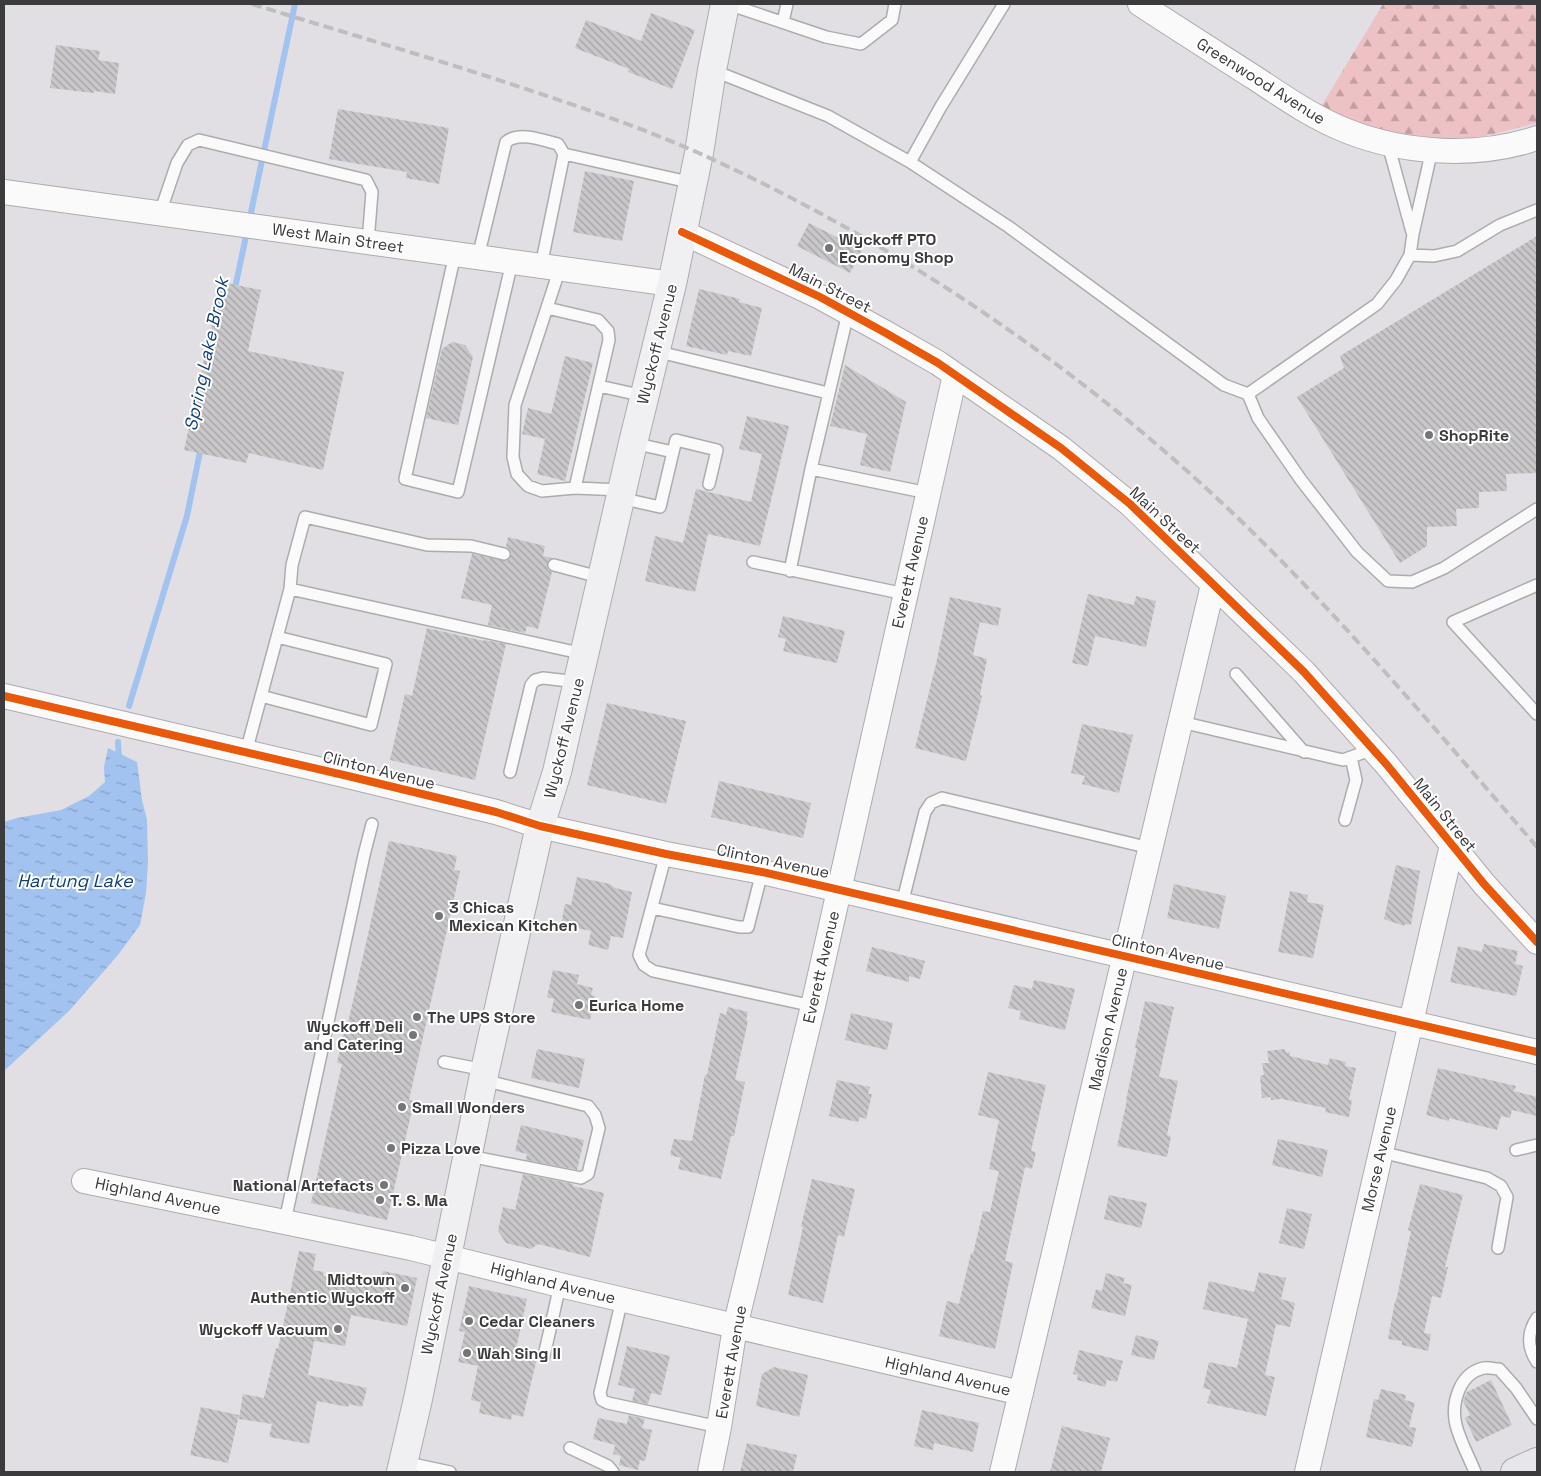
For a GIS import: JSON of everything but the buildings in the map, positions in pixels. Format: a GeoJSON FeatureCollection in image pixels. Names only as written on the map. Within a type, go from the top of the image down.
{"type":"FeatureCollection","features":[{"type":"Feature","properties":{"kind":"main road","name":"Wyckoff Avenue"},"geometry":{"type":"LineString","coordinates":[[402,1467],[420,1390],[484,1075],[540,826],[557,772],[644,396],[672,284],[693,183],[712,70],[727,4]]}},
{"type":"Feature","properties":{"kind":"main road"},"geometry":{"type":"LineString","coordinates":[[1515,1472],[1537,1462]]}},
{"type":"Feature","properties":{"kind":"street","name":"Greenwood Avenue"},"geometry":{"type":"LineString","coordinates":[[1140,4],[1311,115],[1348,132],[1388,144],[1452,151],[1493,148],[1537,138]]}},
{"type":"Feature","properties":{"kind":"street","name":"West Main Street"},"geometry":{"type":"LineString","coordinates":[[4,192],[672,284]]}},
{"type":"Feature","properties":{"kind":"street","name":"Main Street"},"geometry":{"type":"LineString","coordinates":[[682,232],[820,297],[923,354],[1061,448],[1130,504],[1304,672],[1362,753],[1452,845],[1484,884],[1537,942]]}},
{"type":"Feature","properties":{"kind":"street","name":"Everett Avenue"},"geometry":{"type":"LineString","coordinates":[[710,1472],[720,1427],[736,1327],[813,1006],[954,375]]}},
{"type":"Feature","properties":{"kind":"street","name":"Madison Avenue"},"geometry":{"type":"LineString","coordinates":[[1002,1472],[1213,585]]}},
{"type":"Feature","properties":{"kind":"street","name":"Clinton Avenue"},"geometry":{"type":"LineString","coordinates":[[4,696],[496,812],[540,826],[666,854],[762,872],[1537,1052]]}},
{"type":"Feature","properties":{"kind":"street","name":"Morse Avenue"},"geometry":{"type":"LineString","coordinates":[[1307,1472],[1452,845]]}},
{"type":"Feature","properties":{"kind":"street","name":"Highland Avenue"},"geometry":{"type":"LineString","coordinates":[[84,1180],[446,1257],[1021,1393]]}},
{"type":"Feature","properties":{"kind":"lane"},"geometry":{"type":"LineString","coordinates":[[727,4],[826,37],[861,44],[892,20],[895,4]]}},
{"type":"Feature","properties":{"kind":"lane"},"geometry":{"type":"LineString","coordinates":[[783,22],[788,4]]}},
{"type":"Feature","properties":{"kind":"lane"},"geometry":{"type":"LineString","coordinates":[[910,162],[940,108],[1004,4]]}},
{"type":"Feature","properties":{"kind":"lane"},"geometry":{"type":"LineString","coordinates":[[712,70],[828,116],[910,162],[1009,227],[1224,385],[1248,394],[1258,418],[1301,480],[1357,552],[1388,581],[1412,582],[1444,568],[1537,510]]}},
{"type":"Feature","properties":{"kind":"lane"},"geometry":{"type":"LineString","coordinates":[[478,257],[506,142],[511,138],[519,136],[558,144],[564,154],[547,308],[515,404],[513,457],[517,474],[528,486],[542,491],[575,488],[621,494],[660,507],[676,440],[717,450],[709,484]]}},
{"type":"Feature","properties":{"kind":"lane"},"geometry":{"type":"LineString","coordinates":[[160,213],[177,163],[188,145],[199,140],[366,180],[372,192],[368,242]]}},
{"type":"Feature","properties":{"kind":"lane"},"geometry":{"type":"LineString","coordinates":[[1388,144],[1413,234]]}},
{"type":"Feature","properties":{"kind":"lane"},"geometry":{"type":"LineString","coordinates":[[1248,394],[1377,304],[1396,280],[1410,256],[1413,234],[1432,150]]}},
{"type":"Feature","properties":{"kind":"lane"},"geometry":{"type":"LineString","coordinates":[[564,154],[693,183]]}},
{"type":"Feature","properties":{"kind":"lane"},"geometry":{"type":"LineString","coordinates":[[1410,256],[1434,256],[1457,252],[1500,224],[1537,210]]}},
{"type":"Feature","properties":{"kind":"lane"},"geometry":{"type":"LineString","coordinates":[[455,254],[405,478],[458,492],[512,262]]}},
{"type":"Feature","properties":{"kind":"lane"},"geometry":{"type":"LineString","coordinates":[[547,308],[598,320],[608,330],[609,340],[575,488]]}},
{"type":"Feature","properties":{"kind":"lane"},"geometry":{"type":"LineString","coordinates":[[790,570],[828,393],[848,312]]}},
{"type":"Feature","properties":{"kind":"lane"},"geometry":{"type":"LineString","coordinates":[[656,351],[828,393]]}},
{"type":"Feature","properties":{"kind":"lane"},"geometry":{"type":"LineString","coordinates":[[599,386],[644,396]]}},
{"type":"Feature","properties":{"kind":"lane"},"geometry":{"type":"LineString","coordinates":[[633,443],[673,452]]}},
{"type":"Feature","properties":{"kind":"lane"},"geometry":{"type":"LineString","coordinates":[[811,469],[928,493]]}},
{"type":"Feature","properties":{"kind":"lane"},"geometry":{"type":"LineString","coordinates":[[246,752],[290,589],[292,565],[305,517],[428,545],[471,546],[504,554]]}},
{"type":"Feature","properties":{"kind":"lane"},"geometry":{"type":"LineString","coordinates":[[753,562],[905,594]]}},
{"type":"Feature","properties":{"kind":"lane"},"geometry":{"type":"LineString","coordinates":[[554,566],[603,578]]}},
{"type":"Feature","properties":{"kind":"lane"},"geometry":{"type":"LineString","coordinates":[[1537,585],[1453,622],[1537,714]]}},
{"type":"Feature","properties":{"kind":"lane"},"geometry":{"type":"LineString","coordinates":[[290,589],[585,654]]}},
{"type":"Feature","properties":{"kind":"lane"},"geometry":{"type":"LineString","coordinates":[[261,696],[371,725],[386,664],[277,637]]}},
{"type":"Feature","properties":{"kind":"lane"},"geometry":{"type":"LineString","coordinates":[[1236,674],[1304,752]]}},
{"type":"Feature","properties":{"kind":"lane"},"geometry":{"type":"LineString","coordinates":[[510,772],[531,686],[535,680],[543,678],[578,682]]}},
{"type":"Feature","properties":{"kind":"lane"},"geometry":{"type":"LineString","coordinates":[[1181,722],[1343,760],[1362,753]]}},
{"type":"Feature","properties":{"kind":"lane"},"geometry":{"type":"LineString","coordinates":[[1345,820],[1362,753]]}},
{"type":"Feature","properties":{"kind":"lane"},"geometry":{"type":"LineString","coordinates":[[902,904],[925,812],[931,803],[942,798],[1150,848]]}},
{"type":"Feature","properties":{"kind":"lane"},"geometry":{"type":"LineString","coordinates":[[285,1222],[372,824]]}},
{"type":"Feature","properties":{"kind":"lane"},"geometry":{"type":"LineString","coordinates":[[666,854],[639,954],[644,965],[653,971],[813,1006]]}},
{"type":"Feature","properties":{"kind":"lane"},"geometry":{"type":"LineString","coordinates":[[652,908],[739,927],[748,926],[762,872]]}},
{"type":"Feature","properties":{"kind":"lane"},"geometry":{"type":"LineString","coordinates":[[444,1062],[588,1106],[595,1116],[599,1128],[588,1174],[581,1178],[468,1156]]}},
{"type":"Feature","properties":{"kind":"lane"},"geometry":{"type":"LineString","coordinates":[[1516,1150],[1537,1145]]}},
{"type":"Feature","properties":{"kind":"lane"},"geometry":{"type":"LineString","coordinates":[[1381,1152],[1487,1178],[1501,1186],[1507,1197],[1498,1248]]}},
{"type":"Feature","properties":{"kind":"lane"},"geometry":{"type":"LineString","coordinates":[[544,1356],[560,1285]]}},
{"type":"Feature","properties":{"kind":"lane"},"geometry":{"type":"LineString","coordinates":[[622,1299],[600,1393],[602,1400],[608,1403],[720,1427]]}},
{"type":"Feature","properties":{"kind":"lane"},"geometry":{"type":"LineString","coordinates":[[1537,1318],[1532,1326],[1529,1342],[1537,1362]]}},
{"type":"Feature","properties":{"kind":"lane"},"geometry":{"type":"LineString","coordinates":[[1475,1472],[1459,1432],[1456,1418],[1457,1397],[1462,1384],[1468,1376],[1482,1368],[1499,1370],[1516,1388],[1537,1420]]}},
{"type":"Feature","properties":{"kind":"lane"},"geometry":{"type":"LineString","coordinates":[[570,1448],[608,1466],[612,1472]]}},
{"type":"Feature","properties":{"kind":"lane"},"geometry":{"type":"LineString","coordinates":[[402,1467],[450,1472]]}},
{"type":"Feature","properties":{"kind":"green space"},"geometry":{"type":"Polygon","coordinates":[[[1383,4],[1537,4],[1537,123],[1435,149],[1316,115],[1383,4]]]}},
{"type":"Feature","properties":{"kind":"water","name":"Hartung Lake"},"geometry":{"type":"Polygon","coordinates":[[[108,748],[137,762],[142,800],[147,820],[148,862],[146,893],[140,925],[118,955],[69,1011],[4,1071],[4,822],[61,810],[89,796],[105,782],[104,767],[108,748]]]}},
{"type":"Feature","properties":{"kind":"waterway","name":"Spring Lake Brook"},"geometry":{"type":"LineString","coordinates":[[234,293],[295,4]]}},
{"type":"Feature","properties":{"kind":"waterway","name":"Spring Lake Brook"},"geometry":{"type":"LineString","coordinates":[[129,706],[187,516],[201,447]]}},
{"type":"Feature","properties":{"kind":"waterway","name":"Spring Lake Brook"},"geometry":{"type":"LineString","coordinates":[[118,742],[119,762]]}},
{"type":"Feature","properties":{"kind":"railway"},"geometry":{"type":"LineString","coordinates":[[252,4],[523,88],[613,119],[701,154],[775,189],[847,228],[986,314],[1053,362],[1117,412],[1180,465],[1240,520],[1355,639],[1537,847]]}},
{"type":"Feature","properties":{"kind":"cycle path"},"geometry":{"type":"LineString","coordinates":[[682,232],[820,297],[938,363],[1061,448],[1130,504],[1304,672],[1387,765],[1484,884],[1537,942]]}},
{"type":"Feature","properties":{"kind":"cycle path"},"geometry":{"type":"LineString","coordinates":[[4,696],[348,776],[496,812],[540,826],[666,854],[762,872],[1537,1052]]}},
{"type":"Feature","properties":{"kind":"place","name":"Wyckoff PTO Economy Shop"},"geometry":{"type":"Point","coordinates":[829,248]}},
{"type":"Feature","properties":{"kind":"place","name":"ShopRite"},"geometry":{"type":"Point","coordinates":[1429,435]}},
{"type":"Feature","properties":{"kind":"place","name":"3 Chicas Mexican Kitchen"},"geometry":{"type":"Point","coordinates":[439,916]}},
{"type":"Feature","properties":{"kind":"place","name":"Eurica Home"},"geometry":{"type":"Point","coordinates":[579,1005]}},
{"type":"Feature","properties":{"kind":"place","name":"The UPS Store"},"geometry":{"type":"Point","coordinates":[417,1017]}},
{"type":"Feature","properties":{"kind":"place","name":"Wyckoff Deli and Catering"},"geometry":{"type":"Point","coordinates":[413,1035]}},
{"type":"Feature","properties":{"kind":"place","name":"Small Wonders"},"geometry":{"type":"Point","coordinates":[402,1107]}},
{"type":"Feature","properties":{"kind":"place","name":"Pizza Love"},"geometry":{"type":"Point","coordinates":[391,1148]}},
{"type":"Feature","properties":{"kind":"place","name":"National Artefacts"},"geometry":{"type":"Point","coordinates":[384,1185]}},
{"type":"Feature","properties":{"kind":"place","name":"T. S. Ma"},"geometry":{"type":"Point","coordinates":[380,1200]}},
{"type":"Feature","properties":{"kind":"place","name":"Midtown Authentic Wyckoff"},"geometry":{"type":"Point","coordinates":[405,1288]}},
{"type":"Feature","properties":{"kind":"place","name":"Cedar Cleaners"},"geometry":{"type":"Point","coordinates":[469,1321]}},
{"type":"Feature","properties":{"kind":"place","name":"Wyckoff Vacuum"},"geometry":{"type":"Point","coordinates":[338,1329]}},
{"type":"Feature","properties":{"kind":"place","name":"Wah Sing II"},"geometry":{"type":"Point","coordinates":[467,1353]}}]}
